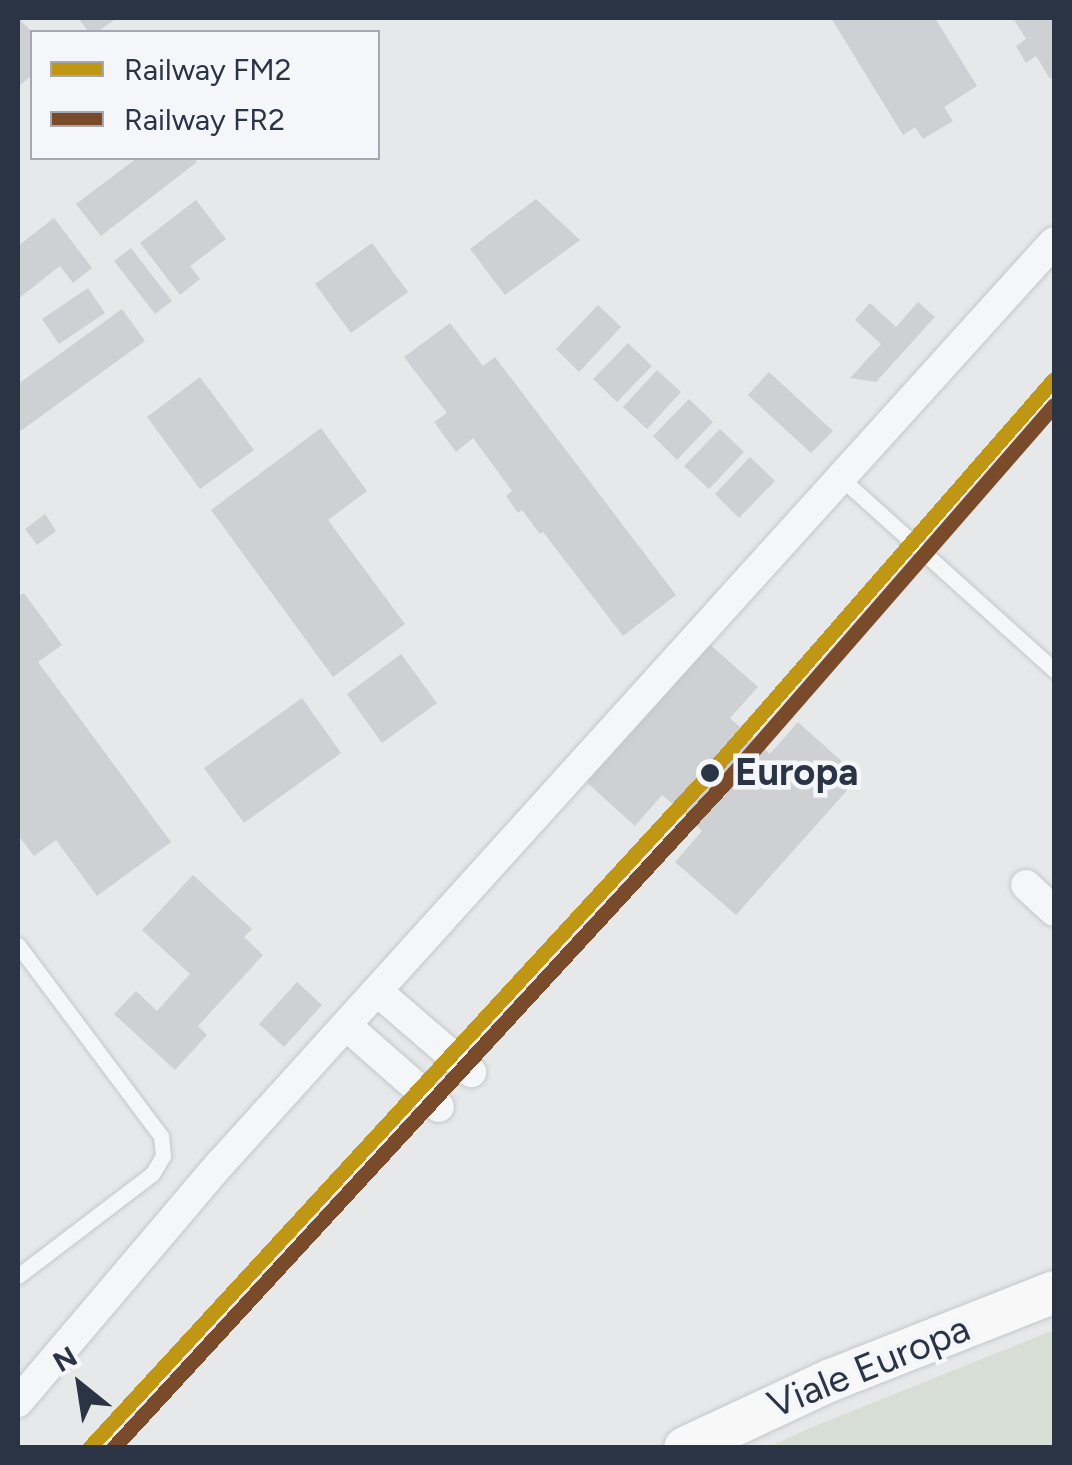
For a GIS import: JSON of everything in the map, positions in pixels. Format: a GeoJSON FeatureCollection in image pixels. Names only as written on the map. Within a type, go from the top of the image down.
{"type":"FeatureCollection","features":[{"type":"Feature","properties":{"kind":"main road","name":"Viale Europa"},"geometry":{"type":"LineString","coordinates":[[686,1448],[831,1380],[1054,1292]]}},
{"type":"Feature","properties":{"kind":"street"},"geometry":{"type":"LineString","coordinates":[[18,1402],[222,1163],[1054,242]]}},
{"type":"Feature","properties":{"kind":"street"},"geometry":{"type":"LineString","coordinates":[[1026,885],[1054,910]]}},
{"type":"Feature","properties":{"kind":"street"},"geometry":{"type":"LineString","coordinates":[[378,992],[471,1072]]}},
{"type":"Feature","properties":{"kind":"street"},"geometry":{"type":"LineString","coordinates":[[348,1027],[438,1106]]}},
{"type":"Feature","properties":{"kind":"lane"},"geometry":{"type":"LineString","coordinates":[[841,478],[1054,670]]}},
{"type":"Feature","properties":{"kind":"lane"},"geometry":{"type":"LineString","coordinates":[[18,946],[160,1136],[162,1156],[152,1174],[18,1276]]}},
{"type":"Feature","properties":{"kind":"shaded area"},"geometry":{"type":"Polygon","coordinates":[[[1054,1330],[1054,1447],[769,1447],[810,1428],[1054,1330]]]}},
{"type":"Feature","properties":{"kind":"building"},"geometry":{"type":"Polygon","coordinates":[[[18,18],[30,30],[30,77],[18,87],[18,18]]]}},
{"type":"Feature","properties":{"kind":"building"},"geometry":{"type":"Polygon","coordinates":[[[78,18],[117,18],[100,30],[87,30],[78,18]]]}},
{"type":"Feature","properties":{"kind":"building"},"geometry":{"type":"Polygon","coordinates":[[[831,18],[935,18],[977,86],[944,107],[953,121],[923,139],[915,127],[903,135],[831,18]]]}},
{"type":"Feature","properties":{"kind":"building"},"geometry":{"type":"Polygon","coordinates":[[[1013,18],[1054,18],[1054,76],[1050,79],[1036,56],[1026,63],[1016,46],[1026,39],[1013,18]]]}},
{"type":"Feature","properties":{"kind":"building"},"geometry":{"type":"Polygon","coordinates":[[[134,160],[197,162],[101,236],[76,204],[134,160]]]}},
{"type":"Feature","properties":{"kind":"building"},"geometry":{"type":"Polygon","coordinates":[[[536,199],[580,240],[505,295],[470,249],[536,199]]]}},
{"type":"Feature","properties":{"kind":"building"},"geometry":{"type":"Polygon","coordinates":[[[196,200],[226,239],[190,266],[200,279],[180,295],[140,243],[196,200]]]}},
{"type":"Feature","properties":{"kind":"building"},"geometry":{"type":"Polygon","coordinates":[[[54,218],[92,268],[73,283],[60,266],[18,299],[18,246],[54,218]]]}},
{"type":"Feature","properties":{"kind":"building"},"geometry":{"type":"Polygon","coordinates":[[[372,243],[408,292],[351,333],[315,284],[372,243]]]}},
{"type":"Feature","properties":{"kind":"building"},"geometry":{"type":"Polygon","coordinates":[[[131,248],[172,301],[155,314],[114,261],[131,248]]]}},
{"type":"Feature","properties":{"kind":"building"},"geometry":{"type":"Polygon","coordinates":[[[88,288],[105,313],[59,344],[42,319],[88,288]]]}},
{"type":"Feature","properties":{"kind":"building"},"geometry":{"type":"Polygon","coordinates":[[[918,302],[935,317],[876,382],[850,378],[881,344],[855,320],[870,303],[896,327],[918,302]]]}},
{"type":"Feature","properties":{"kind":"building"},"geometry":{"type":"Polygon","coordinates":[[[598,305],[621,327],[579,372],[556,349],[598,305]]]}},
{"type":"Feature","properties":{"kind":"building"},"geometry":{"type":"Polygon","coordinates":[[[122,309],[145,341],[19,432],[18,384],[122,309]]]}},
{"type":"Feature","properties":{"kind":"building"},"geometry":{"type":"Polygon","coordinates":[[[450,323],[483,366],[495,357],[676,595],[623,636],[543,532],[540,534],[522,510],[518,513],[506,496],[512,491],[473,438],[456,452],[434,422],[447,413],[404,357],[450,323]]]}},
{"type":"Feature","properties":{"kind":"building"},"geometry":{"type":"Polygon","coordinates":[[[628,343],[652,366],[617,402],[593,379],[628,343]]]}},
{"type":"Feature","properties":{"kind":"building"},"geometry":{"type":"Polygon","coordinates":[[[657,370],[681,392],[647,429],[623,407],[657,370]]]}},
{"type":"Feature","properties":{"kind":"building"},"geometry":{"type":"Polygon","coordinates":[[[769,372],[833,431],[811,453],[748,395],[769,372]]]}},
{"type":"Feature","properties":{"kind":"building"},"geometry":{"type":"Polygon","coordinates":[[[200,377],[254,450],[200,489],[147,417],[200,377]]]}},
{"type":"Feature","properties":{"kind":"building"},"geometry":{"type":"Polygon","coordinates":[[[689,399],[713,422],[677,460],[653,436],[689,399]]]}},
{"type":"Feature","properties":{"kind":"building"},"geometry":{"type":"Polygon","coordinates":[[[321,428],[367,491],[328,520],[405,624],[333,677],[211,510],[321,428]]]}},
{"type":"Feature","properties":{"kind":"building"},"geometry":{"type":"Polygon","coordinates":[[[720,429],[744,452],[709,489],[684,466],[720,429]]]}},
{"type":"Feature","properties":{"kind":"building"},"geometry":{"type":"Polygon","coordinates":[[[750,457],[775,481],[739,518],[715,494],[750,457]]]}},
{"type":"Feature","properties":{"kind":"building"},"geometry":{"type":"Polygon","coordinates":[[[45,514],[56,531],[37,545],[25,529],[45,514]]]}},
{"type":"Feature","properties":{"kind":"building"},"geometry":{"type":"Polygon","coordinates":[[[24,593],[62,645],[38,662],[171,842],[97,896],[56,840],[34,856],[18,835],[18,597],[24,593]]]}},
{"type":"Feature","properties":{"kind":"building"},"geometry":{"type":"Polygon","coordinates":[[[706,641],[758,687],[730,718],[770,754],[798,722],[859,777],[736,915],[675,862],[702,831],[685,814],[662,795],[635,826],[583,779],[706,641]]]}},
{"type":"Feature","properties":{"kind":"building"},"geometry":{"type":"Polygon","coordinates":[[[401,654],[437,703],[382,743],[347,694],[401,654]]]}},
{"type":"Feature","properties":{"kind":"building"},"geometry":{"type":"Polygon","coordinates":[[[302,698],[341,753],[244,823],[204,768],[302,698]]]}},
{"type":"Feature","properties":{"kind":"building"},"geometry":{"type":"Polygon","coordinates":[[[193,875],[252,929],[244,937],[263,955],[198,1026],[207,1035],[175,1070],[114,1014],[136,991],[157,1011],[190,974],[142,930],[193,875]]]}},
{"type":"Feature","properties":{"kind":"building"},"geometry":{"type":"Polygon","coordinates":[[[297,982],[322,1005],[284,1047],[259,1024],[297,982]]]}},
{"type":"Feature","properties":{"kind":"rail line","name":"FM2"},"geometry":{"type":"LineString","coordinates":[[89,1448],[709,774],[1054,379]]}},
{"type":"Feature","properties":{"kind":"rail line","name":"FR2"},"geometry":{"type":"LineString","coordinates":[[113,1448],[722,786],[1054,405]]}},
{"type":"Feature","properties":{"kind":"place","name":"Europa"},"geometry":{"type":"Point","coordinates":[710,773]}}]}
